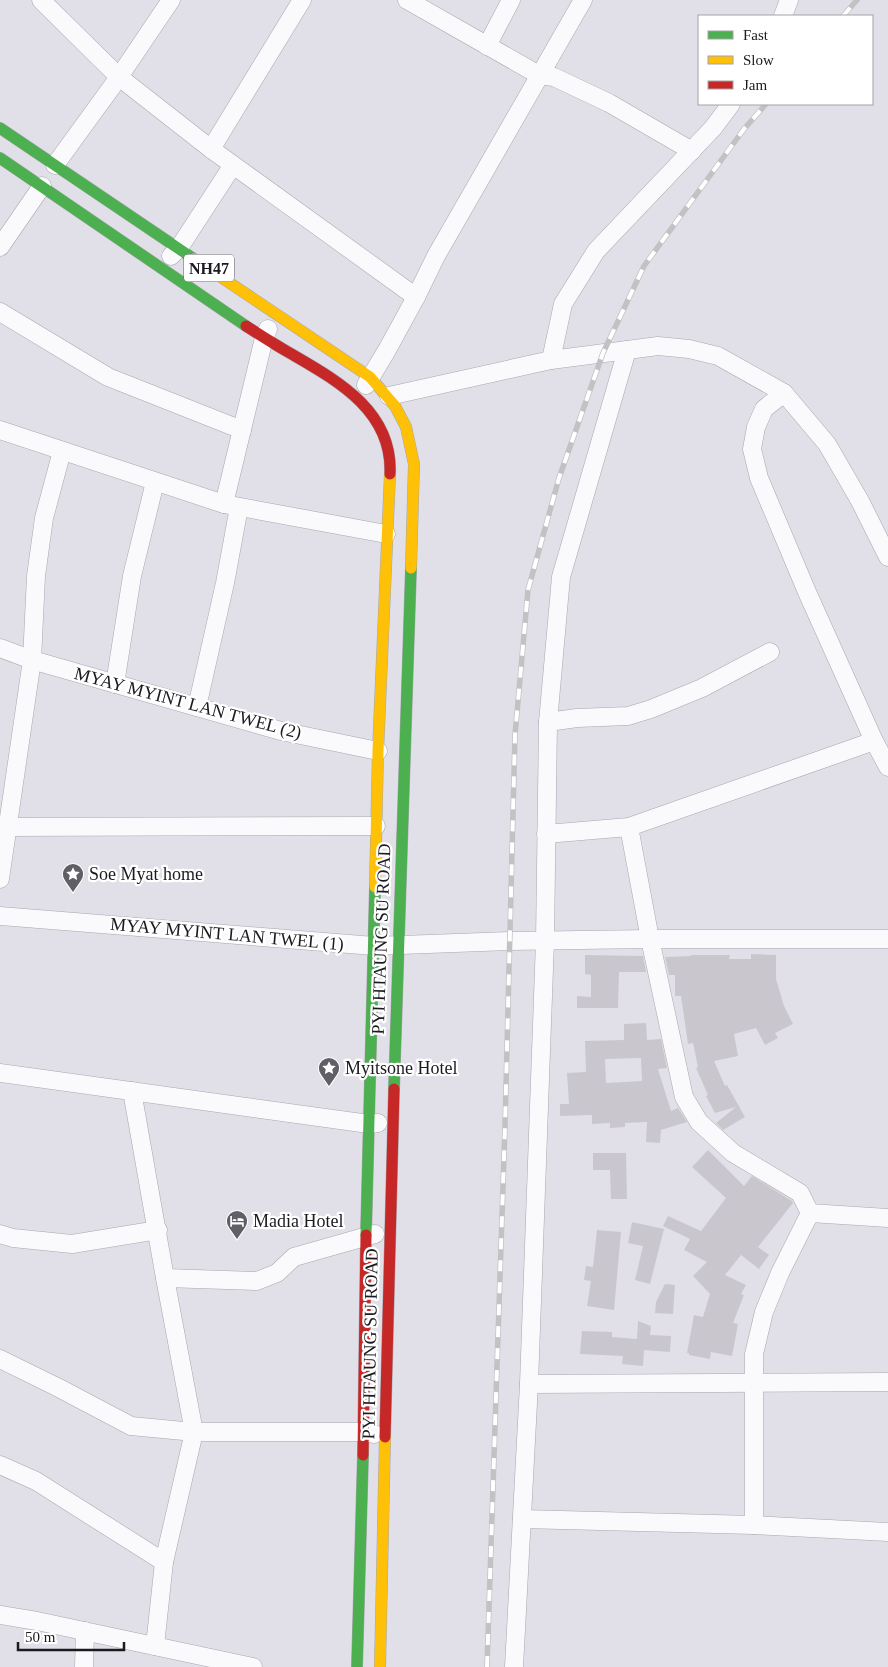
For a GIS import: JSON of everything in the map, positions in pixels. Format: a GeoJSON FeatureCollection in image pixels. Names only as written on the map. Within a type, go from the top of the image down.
{"type":"FeatureCollection","features":[{"type":"Feature","properties":{"kind":"highway","name":"NH47"},"geometry":{"type":"LineString","coordinates":[[0,128],[370,377],[389,396]]}},
{"type":"Feature","properties":{"kind":"highway","name":"NH47"},"geometry":{"type":"LineString","coordinates":[[0,158],[264,338],[339,382],[359,398]]}},
{"type":"Feature","properties":{"kind":"highway","name":"PYI HTAUNG SU ROAD"},"geometry":{"type":"LineString","coordinates":[[357,1667],[364,1432],[366,1237],[378,751],[393,708],[409,580],[414,464],[411,442],[405,422],[389,396]]}},
{"type":"Feature","properties":{"kind":"highway","name":"PYI HTAUNG SU ROAD"},"geometry":{"type":"LineString","coordinates":[[359,398],[375,418],[385,438],[391,457],[385,575],[393,708],[398,946],[380,1667]]}},
{"type":"Feature","properties":{"kind":"highway"},"geometry":{"type":"LineString","coordinates":[[385,575],[409,580]]}},
{"type":"Feature","properties":{"kind":"highway"},"geometry":{"type":"LineString","coordinates":[[365,1335],[387,1334]]}},
{"type":"Feature","properties":{"kind":"highway"},"geometry":{"type":"LineString","coordinates":[[360,1564],[383,1565]]}},
{"type":"Feature","properties":{"kind":"street"},"geometry":{"type":"LineString","coordinates":[[41,0],[119,77],[211,149],[416,297]]}},
{"type":"Feature","properties":{"kind":"street"},"geometry":{"type":"LineString","coordinates":[[55,165],[119,77],[171,0]]}},
{"type":"Feature","properties":{"kind":"street"},"geometry":{"type":"LineString","coordinates":[[211,149],[302,0]]}},
{"type":"Feature","properties":{"kind":"street"},"geometry":{"type":"LineString","coordinates":[[407,0],[539,75],[554,77],[608,103],[692,151]]}},
{"type":"Feature","properties":{"kind":"street"},"geometry":{"type":"LineString","coordinates":[[487,46],[512,0]]}},
{"type":"Feature","properties":{"kind":"street"},"geometry":{"type":"LineString","coordinates":[[359,398],[388,350],[436,256],[583,0]]}},
{"type":"Feature","properties":{"kind":"street"},"geometry":{"type":"LineString","coordinates":[[782,15],[788,0]]}},
{"type":"Feature","properties":{"kind":"street"},"geometry":{"type":"LineString","coordinates":[[551,360],[563,304],[596,250],[692,151],[730,105]]}},
{"type":"Feature","properties":{"kind":"street"},"geometry":{"type":"LineString","coordinates":[[161,267],[179,248],[233,165]]}},
{"type":"Feature","properties":{"kind":"street"},"geometry":{"type":"LineString","coordinates":[[0,247],[42,186]]}},
{"type":"Feature","properties":{"kind":"street"},"geometry":{"type":"LineString","coordinates":[[0,312],[108,377],[242,430]]}},
{"type":"Feature","properties":{"kind":"street"},"geometry":{"type":"LineString","coordinates":[[197,707],[225,583],[232,506],[242,430],[264,338],[275,313]]}},
{"type":"Feature","properties":{"kind":"street"},"geometry":{"type":"LineString","coordinates":[[389,396],[551,360],[658,346],[689,348],[718,356],[784,393],[827,444],[860,501],[888,557]]}},
{"type":"Feature","properties":{"kind":"street"},"geometry":{"type":"LineString","coordinates":[[514,1667],[528,1384],[545,941],[548,722],[561,577],[627,350]]}},
{"type":"Feature","properties":{"kind":"street"},"geometry":{"type":"LineString","coordinates":[[784,393],[764,409],[756,427],[752,450],[760,478],[807,592],[874,741],[888,767]]}},
{"type":"Feature","properties":{"kind":"street"},"geometry":{"type":"LineString","coordinates":[[0,430],[232,506],[386,534]]}},
{"type":"Feature","properties":{"kind":"street"},"geometry":{"type":"LineString","coordinates":[[0,880],[4,827],[32,660],[36,576],[44,518],[62,451]]}},
{"type":"Feature","properties":{"kind":"street"},"geometry":{"type":"LineString","coordinates":[[115,684],[132,576],[155,482]]}},
{"type":"Feature","properties":{"kind":"street","name":"MYAY MYINT LAN TWEL (2)"},"geometry":{"type":"LineString","coordinates":[[0,648],[32,660],[281,732],[378,751]]}},
{"type":"Feature","properties":{"kind":"street"},"geometry":{"type":"LineString","coordinates":[[548,722],[577,718],[628,716],[702,688],[770,652]]}},
{"type":"Feature","properties":{"kind":"street"},"geometry":{"type":"LineString","coordinates":[[546,834],[629,827],[874,741]]}},
{"type":"Feature","properties":{"kind":"street"},"geometry":{"type":"LineString","coordinates":[[4,827],[376,826]]}},
{"type":"Feature","properties":{"kind":"street"},"geometry":{"type":"LineString","coordinates":[[629,827],[650,939],[684,1097],[699,1122],[733,1153],[800,1193],[810,1212]]}},
{"type":"Feature","properties":{"kind":"street","name":"MYAY MYINT LAN TWEL (1)"},"geometry":{"type":"LineString","coordinates":[[0,916],[374,946],[650,939],[888,939]]}},
{"type":"Feature","properties":{"kind":"street"},"geometry":{"type":"LineString","coordinates":[[0,1073],[369,1124],[393,1121]]}},
{"type":"Feature","properties":{"kind":"street"},"geometry":{"type":"LineString","coordinates":[[132,1091],[194,1432],[164,1562],[155,1646]]}},
{"type":"Feature","properties":{"kind":"street"},"geometry":{"type":"LineString","coordinates":[[810,1212],[888,1218]]}},
{"type":"Feature","properties":{"kind":"street"},"geometry":{"type":"LineString","coordinates":[[754,1525],[754,1354],[764,1312],[780,1273],[810,1212]]}},
{"type":"Feature","properties":{"kind":"street"},"geometry":{"type":"LineString","coordinates":[[0,1234],[13,1238],[72,1244],[158,1230]]}},
{"type":"Feature","properties":{"kind":"street"},"geometry":{"type":"LineString","coordinates":[[165,1278],[257,1281],[277,1273],[294,1257],[390,1230]]}},
{"type":"Feature","properties":{"kind":"street"},"geometry":{"type":"LineString","coordinates":[[0,1359],[58,1386],[131,1426],[194,1432],[364,1432],[386,1436]]}},
{"type":"Feature","properties":{"kind":"street"},"geometry":{"type":"LineString","coordinates":[[528,1384],[888,1382]]}},
{"type":"Feature","properties":{"kind":"street"},"geometry":{"type":"LineString","coordinates":[[0,1464],[36,1481],[164,1562]]}},
{"type":"Feature","properties":{"kind":"street"},"geometry":{"type":"LineString","coordinates":[[522,1519],[754,1525],[888,1532]]}},
{"type":"Feature","properties":{"kind":"street"},"geometry":{"type":"LineString","coordinates":[[0,1615],[253,1667]]}},
{"type":"Feature","properties":{"kind":"street"},"geometry":{"type":"LineString","coordinates":[[84,1667],[85,1631]]}},
{"type":"Feature","properties":{"kind":"building"},"geometry":{"type":"Polygon","coordinates":[[[751,954],[776,955],[776,979],[784,1006],[793,1024],[775,1033],[778,1038],[765,1045],[756,1028],[734,1034],[738,1056],[714,1061],[725,1086],[727,1085],[745,1117],[723,1130],[716,1123],[736,1107],[715,1113],[706,1096],[708,1095],[696,1068],[698,1067],[693,1043],[688,1044],[681,996],[675,996],[675,975],[669,975],[665,957],[730,955],[729,959],[751,959],[751,954]]]}},
{"type":"Feature","properties":{"kind":"building"},"geometry":{"type":"Polygon","coordinates":[[[585,955],[643,956],[646,972],[619,972],[618,1008],[577,1008],[577,996],[591,997],[591,975],[585,974],[585,955]]]}},
{"type":"Feature","properties":{"kind":"building"},"geometry":{"type":"Polygon","coordinates":[[[646,1023],[647,1040],[661,1039],[667,1068],[658,1069],[671,1111],[678,1108],[687,1122],[661,1130],[660,1143],[646,1142],[647,1122],[625,1123],[625,1127],[610,1128],[610,1123],[592,1124],[592,1115],[560,1116],[560,1104],[569,1104],[567,1073],[586,1072],[585,1041],[624,1040],[624,1024],[646,1023]],[[641,1058],[605,1059],[606,1083],[642,1081],[641,1058]]]}},
{"type":"Feature","properties":{"kind":"building"},"geometry":{"type":"Polygon","coordinates":[[[708,1150],[744,1186],[752,1176],[793,1203],[758,1247],[769,1255],[759,1269],[741,1255],[725,1275],[746,1285],[741,1294],[744,1295],[733,1323],[738,1324],[732,1356],[711,1352],[710,1359],[687,1353],[694,1315],[703,1317],[710,1294],[693,1276],[707,1262],[684,1250],[690,1239],[663,1226],[668,1216],[701,1231],[726,1198],[692,1167],[708,1150]]]}},
{"type":"Feature","properties":{"kind":"building"},"geometry":{"type":"Polygon","coordinates":[[[593,1153],[626,1153],[627,1199],[611,1199],[610,1170],[593,1170],[593,1153]]]}},
{"type":"Feature","properties":{"kind":"building"},"geometry":{"type":"Polygon","coordinates":[[[632,1222],[664,1229],[650,1284],[635,1280],[643,1246],[628,1243],[632,1222]]]}},
{"type":"Feature","properties":{"kind":"building"},"geometry":{"type":"Polygon","coordinates":[[[597,1230],[621,1232],[614,1310],[587,1306],[591,1281],[584,1280],[586,1266],[593,1267],[597,1230]]]}},
{"type":"Feature","properties":{"kind":"building"},"geometry":{"type":"Polygon","coordinates":[[[665,1284],[675,1285],[673,1314],[655,1313],[656,1302],[665,1284]]]}},
{"type":"Feature","properties":{"kind":"building"},"geometry":{"type":"Polygon","coordinates":[[[638,1321],[651,1326],[650,1335],[671,1336],[670,1352],[644,1350],[643,1366],[622,1364],[623,1356],[580,1354],[582,1331],[612,1332],[612,1337],[637,1339],[638,1321]]]}},
{"type":"Feature","properties":{"kind":"railway"},"geometry":{"type":"LineString","coordinates":[[844,15],[857,0]]}},
{"type":"Feature","properties":{"kind":"railway"},"geometry":{"type":"LineString","coordinates":[[487,1667],[505,1126],[515,735],[528,590],[559,478],[603,353],[644,266],[744,129],[765,105]]}},
{"type":"Feature","properties":{"kind":"traffic: fast"},"geometry":{"type":"LineString","coordinates":[[0,128],[194,259]]}},
{"type":"Feature","properties":{"kind":"traffic: fast"},"geometry":{"type":"LineString","coordinates":[[0,158],[246,326]]}},
{"type":"Feature","properties":{"kind":"traffic: fast"},"geometry":{"type":"LineString","coordinates":[[394,1089],[411,568]]}},
{"type":"Feature","properties":{"kind":"traffic: fast"},"geometry":{"type":"LineString","coordinates":[[366,1235],[375,887]]}},
{"type":"Feature","properties":{"kind":"traffic: fast"},"geometry":{"type":"LineString","coordinates":[[357,1667],[363,1455]]}},
{"type":"Feature","properties":{"kind":"traffic: slow"},"geometry":{"type":"LineString","coordinates":[[194,259],[370,377],[395,406],[406,427],[414,464],[411,568]]}},
{"type":"Feature","properties":{"kind":"traffic: slow"},"geometry":{"type":"LineString","coordinates":[[375,887],[378,751],[390,474]]}},
{"type":"Feature","properties":{"kind":"traffic: slow"},"geometry":{"type":"LineString","coordinates":[[380,1667],[385,1437]]}},
{"type":"Feature","properties":{"kind":"traffic: jam"},"geometry":{"type":"LineString","coordinates":[[246,326],[325,374],[358,399],[372,415],[382,432],[388,452],[390,474]]}},
{"type":"Feature","properties":{"kind":"traffic: jam"},"geometry":{"type":"LineString","coordinates":[[385,1437],[394,1089]]}},
{"type":"Feature","properties":{"kind":"traffic: jam"},"geometry":{"type":"LineString","coordinates":[[363,1455],[366,1235]]}},
{"type":"Feature","properties":{"kind":"place","name":"Soe Myat home"},"geometry":{"type":"Point","coordinates":[73,893]}},
{"type":"Feature","properties":{"kind":"place","name":"Myitsone Hotel"},"geometry":{"type":"Point","coordinates":[329,1087]}},
{"type":"Feature","properties":{"kind":"place","name":"Madia Hotel"},"geometry":{"type":"Point","coordinates":[237,1240]}}]}
